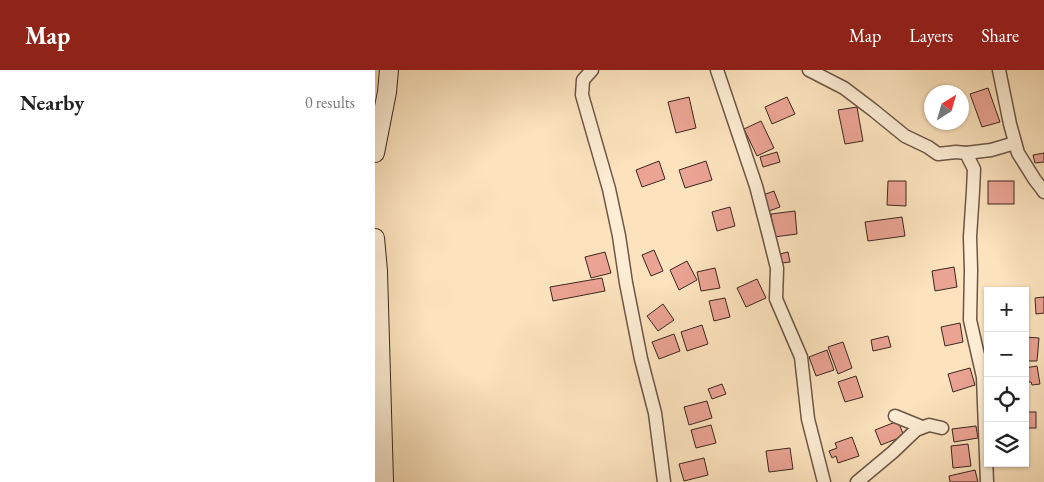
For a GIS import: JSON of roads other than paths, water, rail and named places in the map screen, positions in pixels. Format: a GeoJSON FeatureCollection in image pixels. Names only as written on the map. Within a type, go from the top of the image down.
{"type":"FeatureCollection","features":[{"type":"Feature","properties":{"kind":"street"},"geometry":{"type":"LineString","coordinates":[[375,154],[387,92],[389,70]]}},
{"type":"Feature","properties":{"kind":"street"},"geometry":{"type":"LineString","coordinates":[[592,70],[583,80],[582,95],[609,189],[619,236],[631,311],[655,414],[664,482]]}},
{"type":"Feature","properties":{"kind":"street"},"geometry":{"type":"LineString","coordinates":[[717,70],[756,186],[769,236],[777,268],[776,299],[801,357],[808,419],[824,482]]}},
{"type":"Feature","properties":{"kind":"street"},"geometry":{"type":"LineString","coordinates":[[809,70],[844,88],[905,136],[938,154],[991,150],[1015,143]]}},
{"type":"Feature","properties":{"kind":"street"},"geometry":{"type":"LineString","coordinates":[[999,70],[1018,153],[1035,180],[1044,190]]}},
{"type":"Feature","properties":{"kind":"street"},"geometry":{"type":"LineString","coordinates":[[967,153],[974,170],[970,237],[970,320],[983,377],[987,482]]}},
{"type":"Feature","properties":{"kind":"street"},"geometry":{"type":"LineString","coordinates":[[375,238],[378,271],[384,482]]}},
{"type":"Feature","properties":{"kind":"street"},"geometry":{"type":"LineString","coordinates":[[895,416],[922,427]]}},
{"type":"Feature","properties":{"kind":"street"},"geometry":{"type":"LineString","coordinates":[[857,482],[916,430],[929,425],[942,428]]}}]}
